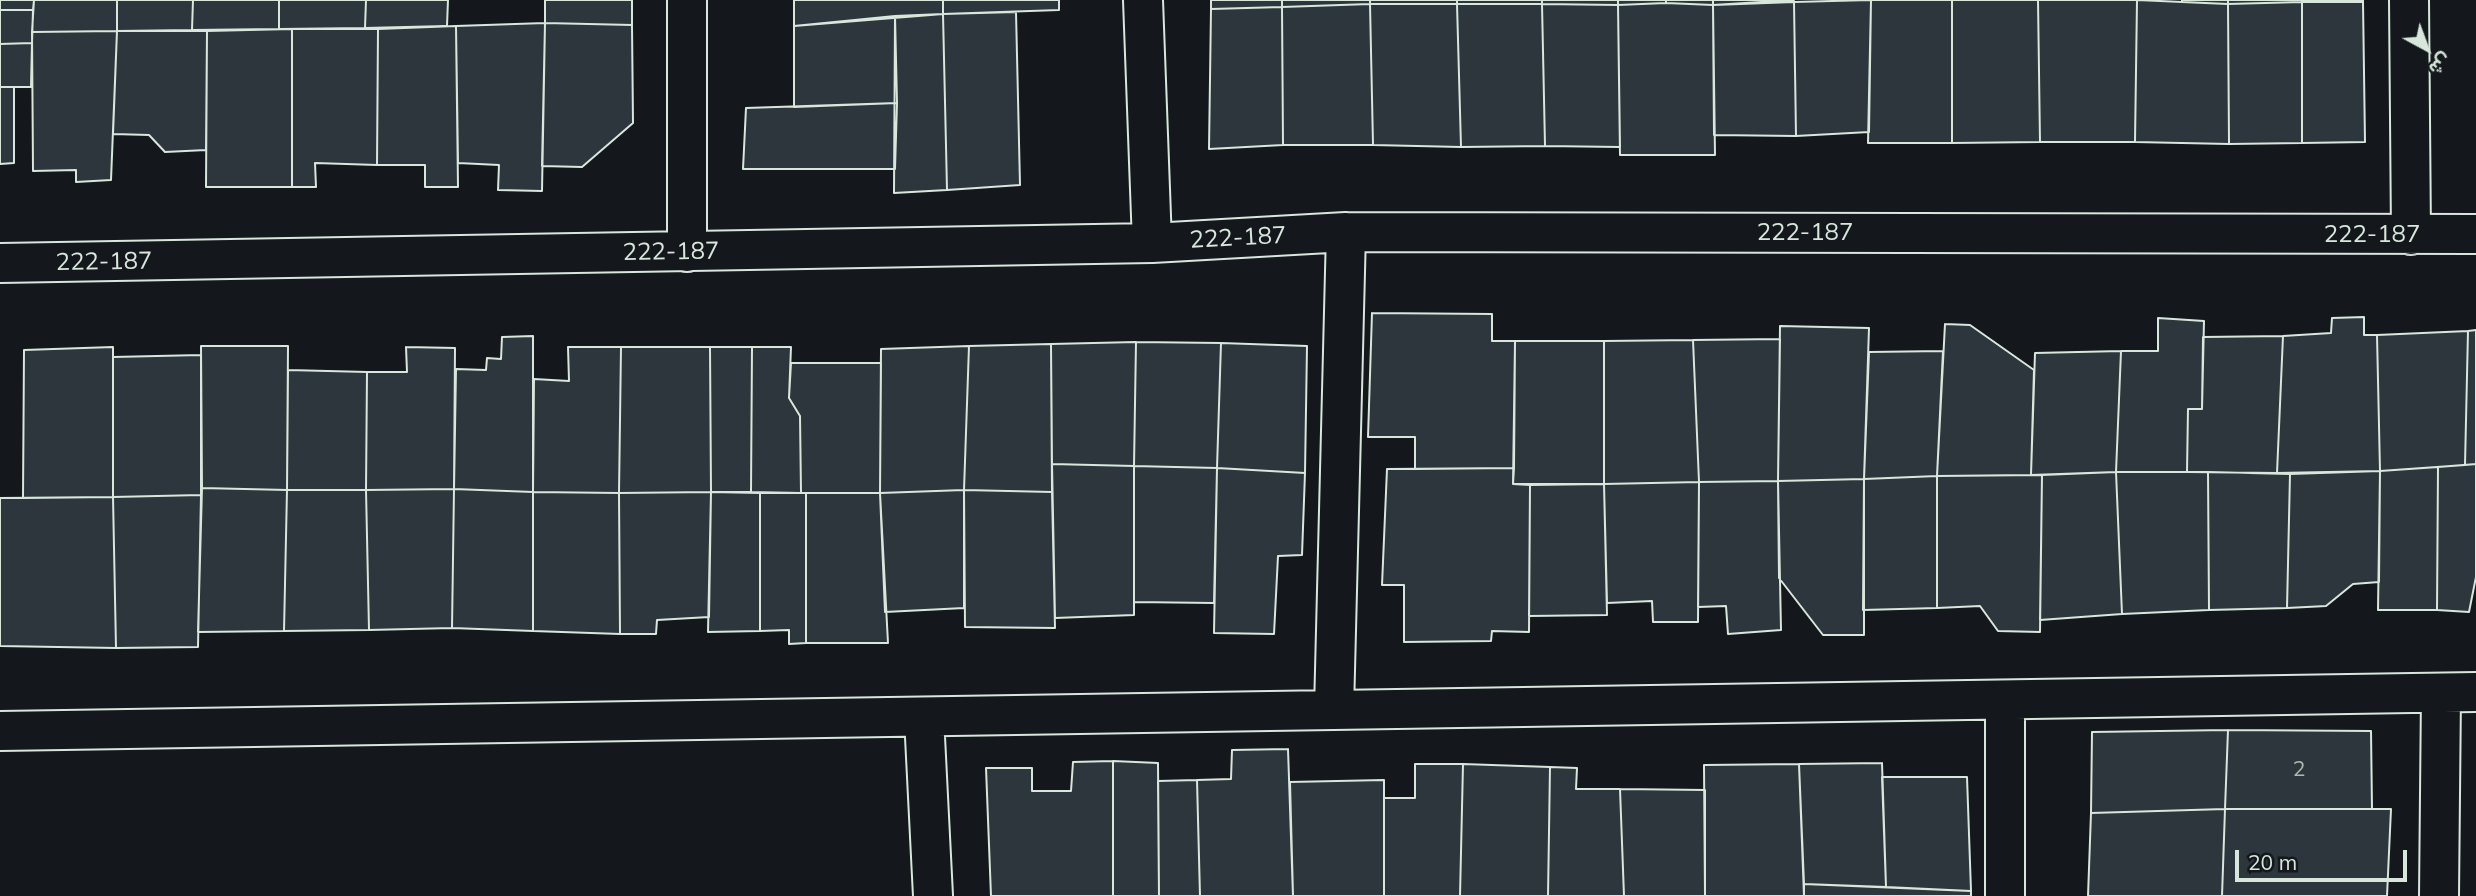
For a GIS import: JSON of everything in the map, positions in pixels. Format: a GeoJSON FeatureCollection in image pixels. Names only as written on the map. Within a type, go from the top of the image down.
{"type":"FeatureCollection","features":[{"type":"Feature","properties":{"kind":"street"},"geometry":{"type":"LineString","coordinates":[[687,0],[687,252]]}},
{"type":"Feature","properties":{"kind":"street"},"geometry":{"type":"LineString","coordinates":[[1143,0],[1152,243]]}},
{"type":"Feature","properties":{"kind":"street"},"geometry":{"type":"LineString","coordinates":[[2409,0],[2411,235]]}},
{"type":"Feature","properties":{"kind":"street"},"geometry":{"type":"LineString","coordinates":[[1335,710],[1346,232]]}},
{"type":"Feature","properties":{"kind":"street","name":"222-187"},"geometry":{"type":"LineString","coordinates":[[0,263],[1152,243],[1346,232],[2476,234]]}},
{"type":"Feature","properties":{"kind":"street"},"geometry":{"type":"LineString","coordinates":[[0,731],[2458,693],[2439,896]]}},
{"type":"Feature","properties":{"kind":"street"},"geometry":{"type":"LineString","coordinates":[[2005,896],[2006,700]]}},
{"type":"Feature","properties":{"kind":"street"},"geometry":{"type":"LineString","coordinates":[[924,717],[933,896]]}},
{"type":"Feature","properties":{"kind":"building"},"geometry":{"type":"Polygon","coordinates":[[[0,0],[34,0],[33,10],[0,10],[0,0]]]}},
{"type":"Feature","properties":{"kind":"building"},"geometry":{"type":"Polygon","coordinates":[[[34,0],[117,0],[117,31],[32,32],[34,0]]]}},
{"type":"Feature","properties":{"kind":"building"},"geometry":{"type":"Polygon","coordinates":[[[117,0],[193,0],[192,30],[117,31],[117,0]]]}},
{"type":"Feature","properties":{"kind":"building"},"geometry":{"type":"Polygon","coordinates":[[[193,0],[279,0],[279,29],[192,30],[193,0]]]}},
{"type":"Feature","properties":{"kind":"building"},"geometry":{"type":"Polygon","coordinates":[[[279,0],[366,0],[365,28],[279,29],[279,0]]]}},
{"type":"Feature","properties":{"kind":"building"},"geometry":{"type":"Polygon","coordinates":[[[366,0],[448,0],[447,26],[365,28],[366,0]]]}},
{"type":"Feature","properties":{"kind":"building"},"geometry":{"type":"Polygon","coordinates":[[[545,0],[632,0],[632,25],[545,23],[545,0]]]}},
{"type":"Feature","properties":{"kind":"building"},"geometry":{"type":"Polygon","coordinates":[[[794,0],[943,0],[943,14],[794,26],[794,0]]]}},
{"type":"Feature","properties":{"kind":"building"},"geometry":{"type":"Polygon","coordinates":[[[943,0],[1059,0],[1059,10],[943,14],[943,0]]]}},
{"type":"Feature","properties":{"kind":"building"},"geometry":{"type":"Polygon","coordinates":[[[1211,0],[1282,0],[1282,7],[1211,9],[1211,0]]]}},
{"type":"Feature","properties":{"kind":"building"},"geometry":{"type":"Polygon","coordinates":[[[1282,0],[1370,0],[1370,4],[1282,7],[1282,0]]]}},
{"type":"Feature","properties":{"kind":"building"},"geometry":{"type":"Polygon","coordinates":[[[1370,0],[1457,0],[1457,4],[1370,4],[1370,0]]]}},
{"type":"Feature","properties":{"kind":"building"},"geometry":{"type":"Polygon","coordinates":[[[1457,0],[1542,0],[1542,4],[1457,4],[1457,0]]]}},
{"type":"Feature","properties":{"kind":"building"},"geometry":{"type":"Polygon","coordinates":[[[1542,0],[1618,0],[1618,5],[1542,4],[1542,0]]]}},
{"type":"Feature","properties":{"kind":"building"},"geometry":{"type":"Polygon","coordinates":[[[1618,0],[1666,0],[1666,3],[1618,5],[1618,0]]]}},
{"type":"Feature","properties":{"kind":"building"},"geometry":{"type":"Polygon","coordinates":[[[1666,0],[1713,0],[1713,5],[1666,3],[1666,0]]]}},
{"type":"Feature","properties":{"kind":"building"},"geometry":{"type":"Polygon","coordinates":[[[1713,0],[1794,0],[1713,5],[1713,0]]]}},
{"type":"Feature","properties":{"kind":"building"},"geometry":{"type":"Polygon","coordinates":[[[1871,0],[1869,132],[1796,136],[1794,2],[1871,0]]]}},
{"type":"Feature","properties":{"kind":"building"},"geometry":{"type":"Polygon","coordinates":[[[1871,0],[1952,0],[1952,143],[1868,143],[1871,0]]]}},
{"type":"Feature","properties":{"kind":"building"},"geometry":{"type":"Polygon","coordinates":[[[1952,0],[2038,0],[2040,142],[1952,143],[1952,0]]]}},
{"type":"Feature","properties":{"kind":"building"},"geometry":{"type":"Polygon","coordinates":[[[2038,0],[2137,0],[2135,142],[2040,142],[2038,0]]]}},
{"type":"Feature","properties":{"kind":"building"},"geometry":{"type":"Polygon","coordinates":[[[2137,0],[2228,4],[2229,144],[2135,142],[2137,0]]]}},
{"type":"Feature","properties":{"kind":"building"},"geometry":{"type":"Polygon","coordinates":[[[2228,0],[2228,4],[2182,2],[2228,0]]]}},
{"type":"Feature","properties":{"kind":"building"},"geometry":{"type":"Polygon","coordinates":[[[2228,0],[2302,0],[2302,2],[2228,4],[2228,0]]]}},
{"type":"Feature","properties":{"kind":"building"},"geometry":{"type":"Polygon","coordinates":[[[2363,0],[2363,2],[2302,2],[2363,0]]]}},
{"type":"Feature","properties":{"kind":"building"},"geometry":{"type":"Polygon","coordinates":[[[1794,2],[1796,136],[1714,135],[1713,5],[1794,2]]]}},
{"type":"Feature","properties":{"kind":"building"},"geometry":{"type":"Polygon","coordinates":[[[2302,2],[2302,143],[2229,144],[2228,4],[2302,2]]]}},
{"type":"Feature","properties":{"kind":"building"},"geometry":{"type":"Polygon","coordinates":[[[2302,2],[2363,2],[2365,142],[2302,143],[2302,2]]]}},
{"type":"Feature","properties":{"kind":"building"},"geometry":{"type":"Polygon","coordinates":[[[1370,4],[1373,145],[1283,145],[1282,7],[1370,4]]]}},
{"type":"Feature","properties":{"kind":"building"},"geometry":{"type":"Polygon","coordinates":[[[1370,4],[1457,4],[1461,147],[1373,145],[1370,4]]]}},
{"type":"Feature","properties":{"kind":"building"},"geometry":{"type":"Polygon","coordinates":[[[1457,4],[1542,4],[1545,146],[1461,147],[1457,4]]]}},
{"type":"Feature","properties":{"kind":"building"},"geometry":{"type":"Polygon","coordinates":[[[1542,4],[1618,5],[1620,147],[1545,146],[1542,4]]]}},
{"type":"Feature","properties":{"kind":"building"},"geometry":{"type":"Polygon","coordinates":[[[1618,5],[1713,5],[1715,155],[1620,155],[1618,5]]]}},
{"type":"Feature","properties":{"kind":"building"},"geometry":{"type":"Polygon","coordinates":[[[1282,7],[1283,145],[1209,149],[1211,9],[1282,7]]]}},
{"type":"Feature","properties":{"kind":"building"},"geometry":{"type":"Polygon","coordinates":[[[0,10],[33,10],[32,43],[0,44],[0,10]]]}},
{"type":"Feature","properties":{"kind":"building"},"geometry":{"type":"Polygon","coordinates":[[[1016,12],[1020,185],[947,190],[943,14],[1016,12]]]}},
{"type":"Feature","properties":{"kind":"building"},"geometry":{"type":"Polygon","coordinates":[[[943,14],[947,190],[894,193],[895,16],[943,14]]]}},
{"type":"Feature","properties":{"kind":"building"},"geometry":{"type":"Polygon","coordinates":[[[895,16],[897,103],[794,107],[794,26],[895,16]]]}},
{"type":"Feature","properties":{"kind":"building"},"geometry":{"type":"Polygon","coordinates":[[[545,23],[542,191],[498,190],[499,165],[458,163],[456,26],[545,23]]]}},
{"type":"Feature","properties":{"kind":"building"},"geometry":{"type":"Polygon","coordinates":[[[545,23],[632,25],[633,123],[582,167],[542,166],[545,23]]]}},
{"type":"Feature","properties":{"kind":"building"},"geometry":{"type":"Polygon","coordinates":[[[456,26],[458,187],[425,187],[425,165],[377,165],[378,29],[456,26]]]}},
{"type":"Feature","properties":{"kind":"building"},"geometry":{"type":"Polygon","coordinates":[[[292,29],[378,29],[377,165],[315,163],[316,187],[292,187],[292,29]]]}},
{"type":"Feature","properties":{"kind":"building"},"geometry":{"type":"Polygon","coordinates":[[[292,29],[292,187],[206,187],[207,31],[292,29]]]}},
{"type":"Feature","properties":{"kind":"building"},"geometry":{"type":"Polygon","coordinates":[[[117,31],[207,31],[206,150],[165,152],[149,135],[113,134],[117,31]]]}},
{"type":"Feature","properties":{"kind":"building"},"geometry":{"type":"Polygon","coordinates":[[[117,31],[111,180],[76,182],[76,170],[33,171],[32,32],[117,31]]]}},
{"type":"Feature","properties":{"kind":"building"},"geometry":{"type":"Polygon","coordinates":[[[32,43],[31,87],[0,87],[0,44],[32,43]]]}},
{"type":"Feature","properties":{"kind":"building"},"geometry":{"type":"Polygon","coordinates":[[[0,87],[14,87],[14,163],[0,164],[0,87]]]}},
{"type":"Feature","properties":{"kind":"building"},"geometry":{"type":"Polygon","coordinates":[[[897,103],[895,169],[743,169],[746,108],[897,103]]]}},
{"type":"Feature","properties":{"kind":"building"},"geometry":{"type":"Polygon","coordinates":[[[1372,313],[1492,314],[1492,341],[1515,341],[1514,468],[1415,469],[1415,437],[1368,437],[1372,313]]]}},
{"type":"Feature","properties":{"kind":"building"},"geometry":{"type":"Polygon","coordinates":[[[2364,317],[2364,335],[2377,335],[2380,471],[2277,473],[2283,336],[2331,333],[2332,318],[2364,317]]]}},
{"type":"Feature","properties":{"kind":"building"},"geometry":{"type":"Polygon","coordinates":[[[2158,318],[2204,321],[2202,409],[2188,409],[2187,472],[2116,472],[2121,351],[2158,351],[2158,318]]]}},
{"type":"Feature","properties":{"kind":"building"},"geometry":{"type":"Polygon","coordinates":[[[1945,324],[1970,325],[2034,370],[2031,475],[1937,476],[1945,324]]]}},
{"type":"Feature","properties":{"kind":"building"},"geometry":{"type":"Polygon","coordinates":[[[1780,326],[1869,328],[1864,479],[1778,481],[1780,326]]]}},
{"type":"Feature","properties":{"kind":"building"},"geometry":{"type":"Polygon","coordinates":[[[2476,330],[2476,464],[2465,465],[2468,331],[2476,330]]]}},
{"type":"Feature","properties":{"kind":"building"},"geometry":{"type":"Polygon","coordinates":[[[2468,331],[2465,465],[2380,471],[2377,335],[2468,331]]]}},
{"type":"Feature","properties":{"kind":"building"},"geometry":{"type":"Polygon","coordinates":[[[533,336],[533,492],[454,489],[456,369],[486,370],[487,358],[501,359],[502,337],[533,336]]]}},
{"type":"Feature","properties":{"kind":"building"},"geometry":{"type":"Polygon","coordinates":[[[2283,336],[2277,473],[2187,472],[2188,409],[2202,409],[2203,337],[2283,336]]]}},
{"type":"Feature","properties":{"kind":"building"},"geometry":{"type":"Polygon","coordinates":[[[1780,339],[1778,481],[1699,482],[1693,340],[1780,339]]]}},
{"type":"Feature","properties":{"kind":"building"},"geometry":{"type":"Polygon","coordinates":[[[1693,340],[1699,482],[1604,484],[1604,341],[1693,340]]]}},
{"type":"Feature","properties":{"kind":"building"},"geometry":{"type":"Polygon","coordinates":[[[1515,341],[1604,341],[1604,484],[1513,484],[1515,341]]]}},
{"type":"Feature","properties":{"kind":"building"},"geometry":{"type":"Polygon","coordinates":[[[1136,342],[1221,343],[1217,468],[1134,466],[1136,342]]]}},
{"type":"Feature","properties":{"kind":"building"},"geometry":{"type":"Polygon","coordinates":[[[1136,342],[1134,466],[1052,464],[1051,344],[1136,342]]]}},
{"type":"Feature","properties":{"kind":"building"},"geometry":{"type":"Polygon","coordinates":[[[1221,343],[1307,346],[1305,473],[1217,468],[1221,343]]]}},
{"type":"Feature","properties":{"kind":"building"},"geometry":{"type":"Polygon","coordinates":[[[1051,344],[1052,492],[964,490],[969,346],[1051,344]]]}},
{"type":"Feature","properties":{"kind":"building"},"geometry":{"type":"Polygon","coordinates":[[[201,346],[288,346],[287,490],[202,488],[201,346]]]}},
{"type":"Feature","properties":{"kind":"building"},"geometry":{"type":"Polygon","coordinates":[[[969,346],[964,490],[880,493],[881,349],[969,346]]]}},
{"type":"Feature","properties":{"kind":"building"},"geometry":{"type":"Polygon","coordinates":[[[113,347],[113,497],[23,498],[24,350],[113,347]]]}},
{"type":"Feature","properties":{"kind":"building"},"geometry":{"type":"Polygon","coordinates":[[[406,347],[455,348],[454,489],[366,490],[367,372],[407,372],[406,347]]]}},
{"type":"Feature","properties":{"kind":"building"},"geometry":{"type":"Polygon","coordinates":[[[568,347],[621,347],[619,493],[533,492],[534,379],[569,381],[568,347]]]}},
{"type":"Feature","properties":{"kind":"building"},"geometry":{"type":"Polygon","coordinates":[[[621,347],[710,347],[711,492],[619,493],[621,347]]]}},
{"type":"Feature","properties":{"kind":"building"},"geometry":{"type":"Polygon","coordinates":[[[710,347],[752,347],[751,492],[711,492],[710,347]]]}},
{"type":"Feature","properties":{"kind":"building"},"geometry":{"type":"Polygon","coordinates":[[[752,347],[791,347],[789,398],[800,416],[801,493],[751,492],[752,347]]]}},
{"type":"Feature","properties":{"kind":"building"},"geometry":{"type":"Polygon","coordinates":[[[1943,351],[1937,476],[1864,479],[1869,352],[1943,351]]]}},
{"type":"Feature","properties":{"kind":"building"},"geometry":{"type":"Polygon","coordinates":[[[2121,351],[2116,472],[2031,475],[2035,353],[2121,351]]]}},
{"type":"Feature","properties":{"kind":"building"},"geometry":{"type":"Polygon","coordinates":[[[201,355],[201,495],[113,497],[113,357],[201,355]]]}},
{"type":"Feature","properties":{"kind":"building"},"geometry":{"type":"Polygon","coordinates":[[[791,363],[881,363],[880,493],[801,493],[800,416],[789,398],[791,363]]]}},
{"type":"Feature","properties":{"kind":"building"},"geometry":{"type":"Polygon","coordinates":[[[288,370],[367,372],[366,490],[287,490],[288,370]]]}},
{"type":"Feature","properties":{"kind":"building"},"geometry":{"type":"Polygon","coordinates":[[[1052,464],[1134,466],[1134,615],[1055,618],[1052,464]]]}},
{"type":"Feature","properties":{"kind":"building"},"geometry":{"type":"Polygon","coordinates":[[[2476,464],[2476,577],[2469,612],[2437,610],[2438,467],[2476,464]]]}},
{"type":"Feature","properties":{"kind":"building"},"geometry":{"type":"Polygon","coordinates":[[[1134,466],[1217,468],[1214,603],[1134,602],[1134,466]]]}},
{"type":"Feature","properties":{"kind":"building"},"geometry":{"type":"Polygon","coordinates":[[[2438,467],[2437,610],[2378,610],[2380,471],[2438,467]]]}},
{"type":"Feature","properties":{"kind":"building"},"geometry":{"type":"Polygon","coordinates":[[[1217,468],[1305,473],[1302,555],[1278,556],[1274,634],[1214,633],[1217,468]]]}},
{"type":"Feature","properties":{"kind":"building"},"geometry":{"type":"Polygon","coordinates":[[[1514,468],[1513,484],[1530,485],[1529,632],[1492,631],[1491,641],[1404,642],[1404,585],[1382,585],[1387,469],[1514,468]]]}},
{"type":"Feature","properties":{"kind":"building"},"geometry":{"type":"Polygon","coordinates":[[[2380,471],[2379,582],[2353,584],[2326,606],[2287,608],[2290,474],[2380,471]]]}},
{"type":"Feature","properties":{"kind":"building"},"geometry":{"type":"Polygon","coordinates":[[[2116,472],[2122,614],[2040,620],[2042,475],[2116,472]]]}},
{"type":"Feature","properties":{"kind":"building"},"geometry":{"type":"Polygon","coordinates":[[[2116,472],[2208,472],[2209,610],[2122,614],[2116,472]]]}},
{"type":"Feature","properties":{"kind":"building"},"geometry":{"type":"Polygon","coordinates":[[[2208,472],[2290,474],[2287,608],[2209,610],[2208,472]]]}},
{"type":"Feature","properties":{"kind":"building"},"geometry":{"type":"Polygon","coordinates":[[[2042,475],[2040,632],[1998,631],[1980,606],[1937,608],[1937,476],[2042,475]]]}},
{"type":"Feature","properties":{"kind":"building"},"geometry":{"type":"Polygon","coordinates":[[[1937,476],[1937,608],[1863,610],[1864,479],[1937,476]]]}},
{"type":"Feature","properties":{"kind":"building"},"geometry":{"type":"Polygon","coordinates":[[[1864,479],[1864,635],[1823,635],[1779,578],[1778,481],[1864,479]]]}},
{"type":"Feature","properties":{"kind":"building"},"geometry":{"type":"Polygon","coordinates":[[[1778,481],[1781,630],[1728,634],[1726,606],[1698,607],[1699,482],[1778,481]]]}},
{"type":"Feature","properties":{"kind":"building"},"geometry":{"type":"Polygon","coordinates":[[[1699,482],[1698,622],[1653,622],[1652,601],[1607,603],[1604,484],[1699,482]]]}},
{"type":"Feature","properties":{"kind":"building"},"geometry":{"type":"Polygon","coordinates":[[[1604,484],[1607,615],[1529,616],[1530,485],[1604,484]]]}},
{"type":"Feature","properties":{"kind":"building"},"geometry":{"type":"Polygon","coordinates":[[[202,488],[287,490],[284,631],[198,632],[202,488]]]}},
{"type":"Feature","properties":{"kind":"building"},"geometry":{"type":"Polygon","coordinates":[[[454,489],[452,628],[369,630],[366,490],[454,489]]]}},
{"type":"Feature","properties":{"kind":"building"},"geometry":{"type":"Polygon","coordinates":[[[454,489],[533,492],[533,631],[452,628],[454,489]]]}},
{"type":"Feature","properties":{"kind":"building"},"geometry":{"type":"Polygon","coordinates":[[[287,490],[366,490],[369,630],[284,631],[287,490]]]}},
{"type":"Feature","properties":{"kind":"building"},"geometry":{"type":"Polygon","coordinates":[[[964,490],[1052,492],[1055,628],[965,627],[964,490]]]}},
{"type":"Feature","properties":{"kind":"building"},"geometry":{"type":"Polygon","coordinates":[[[964,490],[964,608],[885,612],[880,493],[964,490]]]}},
{"type":"Feature","properties":{"kind":"building"},"geometry":{"type":"Polygon","coordinates":[[[533,492],[619,493],[620,634],[533,631],[533,492]]]}},
{"type":"Feature","properties":{"kind":"building"},"geometry":{"type":"Polygon","coordinates":[[[711,492],[760,493],[760,631],[708,632],[711,492]]]}},
{"type":"Feature","properties":{"kind":"building"},"geometry":{"type":"Polygon","coordinates":[[[711,492],[709,617],[657,620],[656,634],[620,634],[619,493],[711,492]]]}},
{"type":"Feature","properties":{"kind":"building"},"geometry":{"type":"Polygon","coordinates":[[[760,493],[806,493],[806,643],[789,644],[789,630],[760,631],[760,493]]]}},
{"type":"Feature","properties":{"kind":"building"},"geometry":{"type":"Polygon","coordinates":[[[806,493],[880,493],[888,643],[806,643],[806,493]]]}},
{"type":"Feature","properties":{"kind":"building"},"geometry":{"type":"Polygon","coordinates":[[[201,495],[198,647],[116,648],[113,497],[201,495]]]}},
{"type":"Feature","properties":{"kind":"building"},"geometry":{"type":"Polygon","coordinates":[[[113,497],[116,648],[0,646],[0,498],[113,497]]]}},
{"type":"Feature","properties":{"kind":"building"},"geometry":{"type":"Polygon","coordinates":[[[2228,730],[2225,809],[2091,813],[2092,732],[2228,730]]]}},
{"type":"Feature","properties":{"kind":"building"},"geometry":{"type":"Polygon","coordinates":[[[2228,730],[2371,731],[2372,809],[2225,809],[2228,730]]]}},
{"type":"Feature","properties":{"kind":"building"},"geometry":{"type":"Polygon","coordinates":[[[1288,749],[1293,896],[1200,896],[1197,780],[1231,779],[1232,750],[1288,749]]]}},
{"type":"Feature","properties":{"kind":"building"},"geometry":{"type":"Polygon","coordinates":[[[1113,761],[1158,763],[1159,896],[1113,896],[1113,761]]]}},
{"type":"Feature","properties":{"kind":"building"},"geometry":{"type":"Polygon","coordinates":[[[1113,761],[1113,896],[991,896],[986,768],[1032,768],[1032,791],[1071,791],[1073,762],[1113,761]]]}},
{"type":"Feature","properties":{"kind":"building"},"geometry":{"type":"Polygon","coordinates":[[[1882,763],[1886,887],[1804,884],[1799,764],[1882,763]]]}},
{"type":"Feature","properties":{"kind":"building"},"geometry":{"type":"Polygon","coordinates":[[[1415,764],[1463,764],[1460,896],[1384,896],[1384,798],[1415,798],[1415,764]]]}},
{"type":"Feature","properties":{"kind":"building"},"geometry":{"type":"Polygon","coordinates":[[[1463,764],[1550,767],[1548,896],[1460,896],[1463,764]]]}},
{"type":"Feature","properties":{"kind":"building"},"geometry":{"type":"Polygon","coordinates":[[[1799,764],[1804,896],[1705,896],[1704,765],[1799,764]]]}},
{"type":"Feature","properties":{"kind":"building"},"geometry":{"type":"Polygon","coordinates":[[[1550,767],[1577,768],[1576,789],[1620,789],[1624,896],[1548,896],[1550,767]]]}},
{"type":"Feature","properties":{"kind":"building"},"geometry":{"type":"Polygon","coordinates":[[[1882,777],[1967,777],[1971,891],[1886,887],[1882,777]]]}},
{"type":"Feature","properties":{"kind":"building"},"geometry":{"type":"Polygon","coordinates":[[[1197,780],[1200,896],[1159,896],[1158,781],[1197,780]]]}},
{"type":"Feature","properties":{"kind":"building"},"geometry":{"type":"Polygon","coordinates":[[[1384,780],[1384,896],[1293,896],[1290,782],[1384,780]]]}},
{"type":"Feature","properties":{"kind":"building"},"geometry":{"type":"Polygon","coordinates":[[[1620,789],[1705,790],[1705,896],[1624,896],[1620,789]]]}},
{"type":"Feature","properties":{"kind":"building"},"geometry":{"type":"Polygon","coordinates":[[[2225,809],[2222,896],[2088,896],[2091,813],[2225,809]]]}},
{"type":"Feature","properties":{"kind":"building"},"geometry":{"type":"Polygon","coordinates":[[[2225,809],[2391,809],[2387,896],[2222,896],[2225,809]]]}},
{"type":"Feature","properties":{"kind":"building"},"geometry":{"type":"Polygon","coordinates":[[[1804,884],[1971,891],[1971,896],[1804,896],[1804,884]]]}}]}
